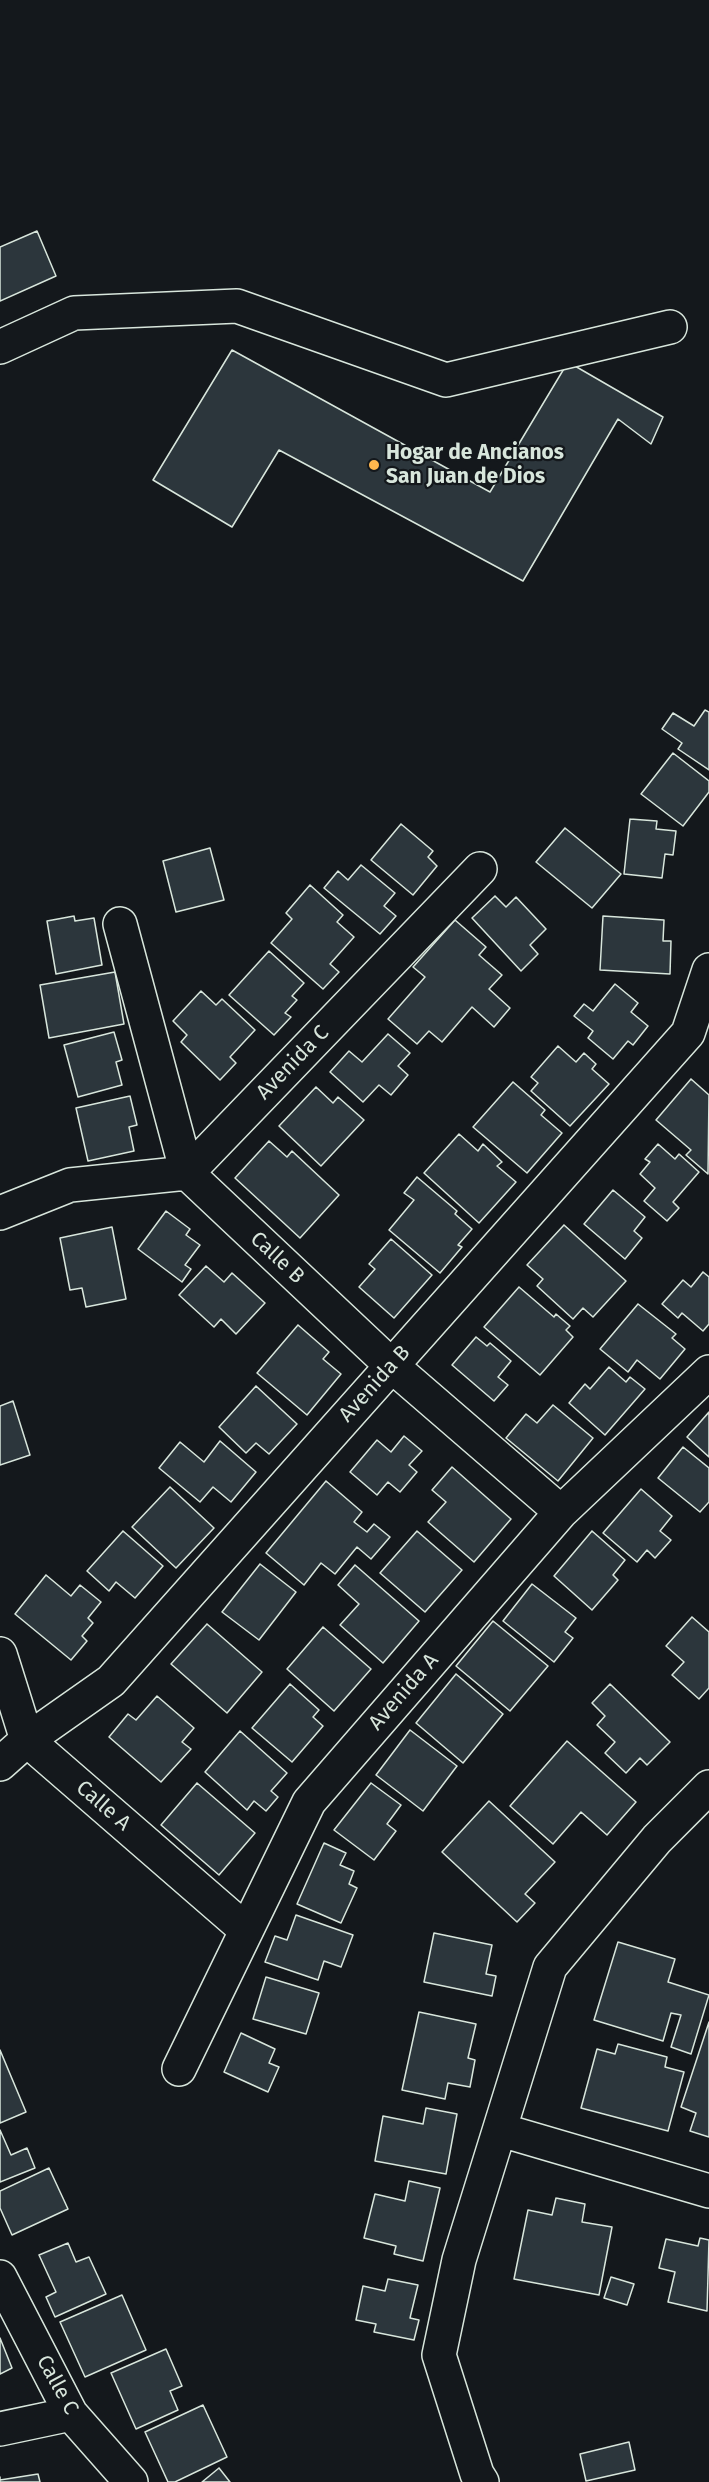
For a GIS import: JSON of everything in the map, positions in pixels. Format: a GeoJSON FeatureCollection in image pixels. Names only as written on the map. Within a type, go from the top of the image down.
{"type":"FeatureCollection","features":[{"type":"Feature","properties":{"kind":"street"},"geometry":{"type":"LineString","coordinates":[[0,347],[74,313],[237,306],[446,380],[670,327]]}},
{"type":"Feature","properties":{"kind":"street","name":"Avenida C"},"geometry":{"type":"LineString","coordinates":[[187,1173],[480,870]]}},
{"type":"Feature","properties":{"kind":"street"},"geometry":{"type":"LineString","coordinates":[[0,1213],[70,1185],[187,1173],[120,924]]}},
{"type":"Feature","properties":{"kind":"street","name":"Avenida B"},"geometry":{"type":"LineString","coordinates":[[0,1764],[27,1740],[111,1681],[688,1033],[709,970]]}},
{"type":"Feature","properties":{"kind":"street","name":"Calle B"},"geometry":{"type":"LineString","coordinates":[[187,1173],[392,1366],[561,1512]]}},
{"type":"Feature","properties":{"kind":"street","name":"Avenida A"},"geometry":{"type":"LineString","coordinates":[[179,2069],[309,1802],[561,1512],[709,1372]]}},
{"type":"Feature","properties":{"kind":"street"},"geometry":{"type":"LineString","coordinates":[[0,1654],[27,1740]]}},
{"type":"Feature","properties":{"kind":"street","name":"Calle A"},"geometry":{"type":"LineString","coordinates":[[27,1740],[246,1930]]}},
{"type":"Feature","properties":{"kind":"street"},"geometry":{"type":"LineString","coordinates":[[482,2482],[477,2474],[439,2355],[459,2260],[550,1967],[657,1839],[709,1787]]}},
{"type":"Feature","properties":{"kind":"street"},"geometry":{"type":"LineString","coordinates":[[501,2130],[709,2192]]}},
{"type":"Feature","properties":{"kind":"street","name":"Calle C"},"geometry":{"type":"LineString","coordinates":[[0,2277],[71,2414],[131,2482]]}},
{"type":"Feature","properties":{"kind":"street"},"geometry":{"type":"LineString","coordinates":[[0,2429],[71,2414]]}},
{"type":"Feature","properties":{"kind":"building"},"geometry":{"type":"Polygon","coordinates":[[[37,231],[56,276],[0,301],[0,247],[37,231]]]}},
{"type":"Feature","properties":{"kind":"building","name":"Hogar de Ancianos San Juan de Dios"},"geometry":{"type":"Polygon","coordinates":[[[232,350],[490,492],[568,362],[663,417],[651,444],[618,419],[523,581],[279,450],[232,527],[153,480],[232,350]]]}},
{"type":"Feature","properties":{"kind":"building"},"geometry":{"type":"Polygon","coordinates":[[[705,710],[709,712],[709,770],[678,749],[682,743],[662,729],[673,713],[694,726],[705,710]]]}},
{"type":"Feature","properties":{"kind":"building"},"geometry":{"type":"Polygon","coordinates":[[[673,753],[709,781],[709,792],[683,826],[641,794],[673,753]]]}},
{"type":"Feature","properties":{"kind":"building"},"geometry":{"type":"Polygon","coordinates":[[[630,819],[657,821],[656,829],[676,831],[673,855],[665,854],[662,878],[624,874],[630,819]]]}},
{"type":"Feature","properties":{"kind":"building"},"geometry":{"type":"Polygon","coordinates":[[[401,824],[433,851],[428,857],[437,866],[413,895],[371,860],[401,824]]]}},
{"type":"Feature","properties":{"kind":"building"},"geometry":{"type":"Polygon","coordinates":[[[565,828],[621,874],[592,908],[536,862],[565,828]]]}},
{"type":"Feature","properties":{"kind":"building"},"geometry":{"type":"Polygon","coordinates":[[[210,848],[224,900],[176,912],[163,861],[210,848]]]}},
{"type":"Feature","properties":{"kind":"building"},"geometry":{"type":"Polygon","coordinates":[[[361,865],[395,893],[384,906],[396,916],[380,934],[324,888],[338,871],[348,880],[361,865]]]}},
{"type":"Feature","properties":{"kind":"building"},"geometry":{"type":"Polygon","coordinates":[[[310,885],[343,915],[337,922],[354,937],[330,964],[339,972],[323,989],[271,943],[292,919],[286,913],[310,885]]]}},
{"type":"Feature","properties":{"kind":"building"},"geometry":{"type":"Polygon","coordinates":[[[495,896],[506,907],[516,897],[546,929],[530,945],[538,954],[521,971],[472,918],[495,896]]]}},
{"type":"Feature","properties":{"kind":"building"},"geometry":{"type":"Polygon","coordinates":[[[74,916],[75,921],[94,918],[102,965],[56,974],[47,921],[74,916]]]}},
{"type":"Feature","properties":{"kind":"building"},"geometry":{"type":"Polygon","coordinates":[[[603,916],[664,920],[663,941],[671,941],[670,974],[600,970],[603,916]]]}},
{"type":"Feature","properties":{"kind":"building"},"geometry":{"type":"Polygon","coordinates":[[[455,920],[486,947],[479,955],[502,975],[489,989],[510,1008],[494,1027],[472,1007],[442,1042],[429,1031],[417,1044],[388,1019],[425,977],[413,967],[455,920]]]}},
{"type":"Feature","properties":{"kind":"building"},"geometry":{"type":"Polygon","coordinates":[[[269,951],[304,983],[292,996],[297,1000],[285,1013],[291,1017],[274,1035],[229,995],[269,951]]]}},
{"type":"Feature","properties":{"kind":"building"},"geometry":{"type":"Polygon","coordinates":[[[115,972],[124,1024],[49,1038],[40,985],[115,972]]]}},
{"type":"Feature","properties":{"kind":"building"},"geometry":{"type":"Polygon","coordinates":[[[615,984],[638,1003],[631,1012],[648,1026],[633,1045],[628,1041],[613,1059],[588,1038],[593,1031],[574,1016],[584,1004],[593,1011],[615,984]]]}},
{"type":"Feature","properties":{"kind":"building"},"geometry":{"type":"Polygon","coordinates":[[[201,991],[216,1005],[222,999],[255,1030],[230,1057],[236,1063],[220,1080],[181,1042],[187,1035],[173,1021],[201,991]]]}},
{"type":"Feature","properties":{"kind":"building"},"geometry":{"type":"Polygon","coordinates":[[[114,1032],[122,1060],[116,1062],[122,1085],[78,1097],[64,1045],[114,1032]]]}},
{"type":"Feature","properties":{"kind":"building"},"geometry":{"type":"Polygon","coordinates":[[[388,1034],[410,1053],[398,1066],[408,1075],[391,1095],[379,1085],[363,1102],[330,1072],[349,1051],[362,1062],[388,1034]]]}},
{"type":"Feature","properties":{"kind":"building"},"geometry":{"type":"Polygon","coordinates":[[[558,1046],[576,1062],[584,1053],[596,1064],[592,1069],[609,1084],[570,1126],[531,1091],[538,1083],[531,1077],[558,1046]]]}},
{"type":"Feature","properties":{"kind":"building"},"geometry":{"type":"Polygon","coordinates":[[[691,1079],[709,1095],[708,1174],[686,1155],[691,1150],[656,1120],[691,1079]]]}},
{"type":"Feature","properties":{"kind":"building"},"geometry":{"type":"Polygon","coordinates":[[[513,1082],[545,1110],[541,1115],[562,1133],[527,1173],[473,1127],[513,1082]]]}},
{"type":"Feature","properties":{"kind":"building"},"geometry":{"type":"Polygon","coordinates":[[[316,1087],[333,1103],[338,1097],[364,1120],[321,1166],[279,1126],[316,1087]]]}},
{"type":"Feature","properties":{"kind":"building"},"geometry":{"type":"Polygon","coordinates":[[[130,1096],[137,1125],[129,1127],[134,1151],[88,1161],[76,1108],[130,1096]]]}},
{"type":"Feature","properties":{"kind":"building"},"geometry":{"type":"Polygon","coordinates":[[[459,1134],[478,1151],[483,1144],[502,1162],[497,1166],[516,1182],[479,1223],[424,1173],[459,1134]]]}},
{"type":"Feature","properties":{"kind":"building"},"geometry":{"type":"Polygon","coordinates":[[[269,1141],[287,1157],[292,1151],[339,1195],[300,1238],[235,1178],[269,1141]]]}},
{"type":"Feature","properties":{"kind":"building"},"geometry":{"type":"Polygon","coordinates":[[[658,1144],[675,1159],[679,1154],[699,1172],[673,1202],[679,1208],[667,1221],[644,1201],[655,1188],[640,1174],[650,1162],[645,1159],[658,1144]]]}},
{"type":"Feature","properties":{"kind":"building"},"geometry":{"type":"Polygon","coordinates":[[[417,1177],[457,1211],[455,1214],[472,1229],[458,1245],[462,1247],[440,1273],[389,1230],[414,1200],[404,1193],[417,1177]]]}},
{"type":"Feature","properties":{"kind":"building"},"geometry":{"type":"Polygon","coordinates":[[[613,1190],[645,1217],[634,1231],[642,1238],[625,1259],[584,1224],[613,1190]]]}},
{"type":"Feature","properties":{"kind":"building"},"geometry":{"type":"Polygon","coordinates":[[[166,1211],[190,1229],[186,1235],[200,1245],[185,1265],[191,1269],[182,1282],[138,1249],[166,1211]]]}},
{"type":"Feature","properties":{"kind":"building"},"geometry":{"type":"Polygon","coordinates":[[[564,1225],[626,1281],[593,1317],[583,1308],[573,1319],[537,1286],[543,1279],[527,1265],[564,1225]]]}},
{"type":"Feature","properties":{"kind":"building"},"geometry":{"type":"Polygon","coordinates":[[[112,1227],[126,1299],[86,1307],[82,1288],[70,1290],[60,1238],[112,1227]]]}},
{"type":"Feature","properties":{"kind":"building"},"geometry":{"type":"Polygon","coordinates":[[[391,1239],[432,1275],[394,1318],[359,1287],[375,1269],[369,1264],[391,1239]]]}},
{"type":"Feature","properties":{"kind":"building"},"geometry":{"type":"Polygon","coordinates":[[[206,1266],[224,1282],[232,1273],[265,1303],[236,1334],[221,1319],[214,1327],[179,1295],[206,1266]]]}},
{"type":"Feature","properties":{"kind":"building"},"geometry":{"type":"Polygon","coordinates":[[[703,1272],[709,1277],[709,1324],[703,1331],[682,1313],[678,1318],[662,1304],[683,1280],[691,1287],[703,1272]]]}},
{"type":"Feature","properties":{"kind":"building"},"geometry":{"type":"Polygon","coordinates":[[[519,1287],[554,1317],[556,1314],[570,1326],[566,1330],[573,1337],[540,1375],[484,1327],[519,1287]]]}},
{"type":"Feature","properties":{"kind":"building"},"geometry":{"type":"Polygon","coordinates":[[[638,1304],[676,1334],[672,1338],[685,1349],[660,1379],[637,1360],[628,1372],[600,1349],[638,1304]]]}},
{"type":"Feature","properties":{"kind":"building"},"geometry":{"type":"Polygon","coordinates":[[[298,1325],[329,1352],[323,1359],[341,1374],[307,1415],[257,1373],[298,1325]]]}},
{"type":"Feature","properties":{"kind":"building"},"geometry":{"type":"Polygon","coordinates":[[[476,1337],[487,1346],[490,1343],[511,1361],[498,1377],[508,1385],[494,1401],[452,1365],[476,1337]]]}},
{"type":"Feature","properties":{"kind":"building"},"geometry":{"type":"Polygon","coordinates":[[[609,1367],[626,1382],[630,1377],[645,1389],[605,1435],[569,1403],[585,1384],[590,1389],[609,1367]]]}},
{"type":"Feature","properties":{"kind":"building"},"geometry":{"type":"Polygon","coordinates":[[[256,1386],[297,1424],[269,1454],[256,1443],[246,1453],[219,1427],[256,1386]]]}},
{"type":"Feature","properties":{"kind":"building"},"geometry":{"type":"Polygon","coordinates":[[[13,1401],[30,1455],[0,1465],[0,1406],[13,1401]]]}},
{"type":"Feature","properties":{"kind":"building"},"geometry":{"type":"Polygon","coordinates":[[[553,1405],[593,1438],[558,1481],[506,1438],[526,1414],[537,1423],[553,1405]]]}},
{"type":"Feature","properties":{"kind":"building"},"geometry":{"type":"Polygon","coordinates":[[[709,1412],[709,1457],[687,1437],[709,1412]]]}},
{"type":"Feature","properties":{"kind":"building"},"geometry":{"type":"Polygon","coordinates":[[[404,1436],[422,1451],[409,1465],[417,1472],[400,1492],[388,1482],[377,1495],[350,1472],[377,1440],[391,1452],[404,1436]]]}},
{"type":"Feature","properties":{"kind":"building"},"geometry":{"type":"Polygon","coordinates":[[[220,1441],[256,1472],[231,1502],[213,1487],[200,1502],[159,1468],[180,1442],[204,1462],[220,1441]]]}},
{"type":"Feature","properties":{"kind":"building"},"geometry":{"type":"Polygon","coordinates":[[[683,1447],[709,1468],[709,1502],[700,1512],[658,1478],[683,1447]]]}},
{"type":"Feature","properties":{"kind":"building"},"geometry":{"type":"Polygon","coordinates":[[[452,1467],[511,1519],[474,1562],[428,1522],[446,1502],[432,1490],[452,1467]]]}},
{"type":"Feature","properties":{"kind":"building"},"geometry":{"type":"Polygon","coordinates":[[[326,1481],[362,1512],[354,1522],[367,1532],[374,1524],[390,1537],[371,1559],[357,1547],[335,1574],[321,1563],[304,1585],[266,1553],[326,1481]]]}},
{"type":"Feature","properties":{"kind":"building"},"geometry":{"type":"Polygon","coordinates":[[[170,1487],[214,1528],[176,1568],[132,1527],[170,1487]]]}},
{"type":"Feature","properties":{"kind":"building"},"geometry":{"type":"Polygon","coordinates":[[[641,1489],[672,1516],[660,1531],[671,1540],[655,1558],[647,1550],[637,1562],[603,1533],[641,1489]]]}},
{"type":"Feature","properties":{"kind":"building"},"geometry":{"type":"Polygon","coordinates":[[[123,1531],[163,1566],[135,1598],[116,1582],[109,1591],[87,1571],[123,1531]]]}},
{"type":"Feature","properties":{"kind":"building"},"geometry":{"type":"Polygon","coordinates":[[[417,1531],[462,1570],[425,1612],[380,1573],[417,1531]]]}},
{"type":"Feature","properties":{"kind":"building"},"geometry":{"type":"Polygon","coordinates":[[[592,1531],[625,1560],[613,1575],[618,1580],[592,1610],[554,1576],[592,1531]]]}},
{"type":"Feature","properties":{"kind":"building"},"geometry":{"type":"Polygon","coordinates":[[[260,1564],[296,1592],[259,1640],[222,1612],[260,1564]]]}},
{"type":"Feature","properties":{"kind":"building"},"geometry":{"type":"Polygon","coordinates":[[[355,1565],[419,1621],[383,1663],[340,1625],[359,1604],[338,1585],[355,1565]]]}},
{"type":"Feature","properties":{"kind":"building"},"geometry":{"type":"Polygon","coordinates":[[[46,1575],[71,1596],[80,1585],[101,1602],[88,1618],[93,1623],[82,1636],[87,1641],[71,1660],[15,1614],[46,1575]]]}},
{"type":"Feature","properties":{"kind":"building"},"geometry":{"type":"Polygon","coordinates":[[[532,1584],[576,1618],[565,1632],[573,1638],[554,1662],[503,1621],[532,1584]]]}},
{"type":"Feature","properties":{"kind":"building"},"geometry":{"type":"Polygon","coordinates":[[[692,1617],[709,1632],[709,1688],[699,1699],[672,1675],[684,1662],[666,1646],[692,1617]]]}},
{"type":"Feature","properties":{"kind":"building"},"geometry":{"type":"Polygon","coordinates":[[[493,1621],[548,1666],[510,1711],[456,1666],[493,1621]]]}},
{"type":"Feature","properties":{"kind":"building"},"geometry":{"type":"Polygon","coordinates":[[[207,1624],[262,1672],[227,1713],[171,1664],[207,1624]]]}},
{"type":"Feature","properties":{"kind":"building"},"geometry":{"type":"Polygon","coordinates":[[[323,1627],[371,1669],[334,1711],[287,1669],[323,1627]]]}},
{"type":"Feature","properties":{"kind":"building"},"geometry":{"type":"Polygon","coordinates":[[[456,1674],[503,1714],[463,1763],[416,1723],[456,1674]]]}},
{"type":"Feature","properties":{"kind":"building"},"geometry":{"type":"Polygon","coordinates":[[[290,1684],[319,1710],[313,1717],[323,1726],[292,1762],[252,1728],[290,1684]]]}},
{"type":"Feature","properties":{"kind":"building"},"geometry":{"type":"Polygon","coordinates":[[[610,1684],[670,1742],[647,1765],[640,1758],[626,1773],[605,1753],[615,1742],[597,1725],[605,1716],[592,1703],[610,1684]]]}},
{"type":"Feature","properties":{"kind":"building"},"geometry":{"type":"Polygon","coordinates":[[[157,1696],[194,1728],[182,1742],[191,1749],[161,1782],[109,1737],[128,1714],[136,1720],[157,1696]]]}},
{"type":"Feature","properties":{"kind":"building"},"geometry":{"type":"Polygon","coordinates":[[[410,1730],[457,1766],[423,1811],[376,1775],[410,1730]]]}},
{"type":"Feature","properties":{"kind":"building"},"geometry":{"type":"Polygon","coordinates":[[[240,1731],[287,1773],[271,1791],[278,1797],[266,1811],[254,1801],[247,1810],[205,1772],[240,1731]]]}},
{"type":"Feature","properties":{"kind":"building"},"geometry":{"type":"Polygon","coordinates":[[[567,1741],[636,1802],[607,1835],[581,1812],[553,1844],[510,1806],[567,1741]]]}},
{"type":"Feature","properties":{"kind":"building"},"geometry":{"type":"Polygon","coordinates":[[[197,1783],[255,1833],[219,1875],[161,1825],[197,1783]]]}},
{"type":"Feature","properties":{"kind":"building"},"geometry":{"type":"Polygon","coordinates":[[[371,1783],[401,1805],[387,1824],[396,1831],[374,1860],[334,1830],[371,1783]]]}},
{"type":"Feature","properties":{"kind":"building"},"geometry":{"type":"Polygon","coordinates":[[[489,1801],[555,1862],[525,1894],[535,1903],[517,1922],[442,1852],[489,1801]]]}},
{"type":"Feature","properties":{"kind":"building"},"geometry":{"type":"Polygon","coordinates":[[[324,1843],[346,1853],[340,1865],[354,1871],[349,1884],[357,1888],[341,1923],[297,1904],[324,1843]]]}},
{"type":"Feature","properties":{"kind":"building"},"geometry":{"type":"Polygon","coordinates":[[[296,1915],[353,1935],[341,1967],[324,1961],[318,1980],[265,1962],[275,1936],[287,1940],[296,1915]]]}},
{"type":"Feature","properties":{"kind":"building"},"geometry":{"type":"Polygon","coordinates":[[[434,1933],[492,1945],[486,1974],[496,1976],[492,1996],[424,1982],[434,1933]]]}},
{"type":"Feature","properties":{"kind":"building"},"geometry":{"type":"Polygon","coordinates":[[[618,1942],[675,1959],[668,1982],[709,1995],[691,2054],[671,2047],[681,2015],[671,2013],[663,2041],[594,2020],[618,1942]]]}},
{"type":"Feature","properties":{"kind":"building"},"geometry":{"type":"Polygon","coordinates":[[[266,1977],[319,1993],[306,2034],[253,2019],[266,1977]]]}},
{"type":"Feature","properties":{"kind":"building"},"geometry":{"type":"Polygon","coordinates":[[[419,2012],[476,2024],[468,2058],[475,2060],[470,2087],[448,2083],[445,2099],[402,2090],[419,2012]]]}},
{"type":"Feature","properties":{"kind":"building"},"geometry":{"type":"Polygon","coordinates":[[[709,2022],[709,2137],[690,2131],[696,2113],[681,2107],[709,2022]]]}},
{"type":"Feature","properties":{"kind":"building"},"geometry":{"type":"Polygon","coordinates":[[[241,2033],[275,2049],[269,2063],[279,2067],[268,2092],[224,2072],[241,2033]]]}},
{"type":"Feature","properties":{"kind":"building"},"geometry":{"type":"Polygon","coordinates":[[[618,2044],[667,2057],[665,2067],[684,2072],[668,2131],[581,2108],[597,2049],[615,2054],[618,2044]]]}},
{"type":"Feature","properties":{"kind":"building"},"geometry":{"type":"Polygon","coordinates":[[[0,2050],[26,2112],[0,2123],[0,2050]]]}},
{"type":"Feature","properties":{"kind":"building"},"geometry":{"type":"Polygon","coordinates":[[[426,2108],[457,2114],[446,2174],[375,2161],[383,2116],[423,2124],[426,2108]]]}},
{"type":"Feature","properties":{"kind":"building"},"geometry":{"type":"Polygon","coordinates":[[[0,2130],[11,2155],[27,2148],[35,2168],[0,2182],[0,2130]]]}},
{"type":"Feature","properties":{"kind":"building"},"geometry":{"type":"Polygon","coordinates":[[[49,2168],[68,2209],[12,2235],[0,2208],[0,2191],[49,2168]]]}},
{"type":"Feature","properties":{"kind":"building"},"geometry":{"type":"Polygon","coordinates":[[[409,2181],[440,2188],[423,2261],[394,2254],[396,2246],[364,2238],[375,2194],[405,2201],[409,2181]]]}},
{"type":"Feature","properties":{"kind":"building"},"geometry":{"type":"Polygon","coordinates":[[[556,2198],[585,2204],[582,2222],[612,2227],[599,2295],[514,2279],[528,2210],[552,2215],[556,2198]]]}},
{"type":"Feature","properties":{"kind":"building"},"geometry":{"type":"Polygon","coordinates":[[[700,2238],[709,2240],[707,2311],[668,2302],[675,2272],[659,2268],[666,2239],[698,2246],[700,2238]]]}},
{"type":"Feature","properties":{"kind":"building"},"geometry":{"type":"Polygon","coordinates":[[[68,2243],[76,2262],[89,2257],[106,2294],[55,2317],[46,2297],[56,2292],[39,2255],[68,2243]]]}},
{"type":"Feature","properties":{"kind":"building"},"geometry":{"type":"Polygon","coordinates":[[[611,2277],[634,2284],[627,2305],[604,2298],[611,2277]]]}},
{"type":"Feature","properties":{"kind":"building"},"geometry":{"type":"Polygon","coordinates":[[[388,2279],[418,2285],[410,2318],[419,2320],[414,2340],[374,2332],[376,2324],[356,2320],[363,2286],[385,2291],[388,2279]]]}},
{"type":"Feature","properties":{"kind":"building"},"geometry":{"type":"Polygon","coordinates":[[[122,2295],[146,2350],[85,2377],[60,2322],[122,2295]]]}},
{"type":"Feature","properties":{"kind":"building"},"geometry":{"type":"Polygon","coordinates":[[[0,2338],[12,2368],[0,2374],[0,2338]]]}},
{"type":"Feature","properties":{"kind":"building"},"geometry":{"type":"Polygon","coordinates":[[[166,2349],[182,2386],[170,2391],[178,2410],[136,2429],[111,2373],[166,2349]]]}},
{"type":"Feature","properties":{"kind":"building"},"geometry":{"type":"Polygon","coordinates":[[[203,2405],[227,2457],[175,2482],[168,2482],[145,2432],[203,2405]]]}},
{"type":"Feature","properties":{"kind":"building"},"geometry":{"type":"Polygon","coordinates":[[[629,2442],[635,2470],[586,2481],[580,2454],[629,2442]]]}},
{"type":"Feature","properties":{"kind":"building"},"geometry":{"type":"Polygon","coordinates":[[[219,2468],[230,2482],[202,2482],[219,2468]]]}},
{"type":"Feature","properties":{"kind":"building"},"geometry":{"type":"Polygon","coordinates":[[[38,2474],[40,2482],[0,2482],[0,2480],[38,2474]]]}},
{"type":"Feature","properties":{"kind":"place","name":"Hogar de Ancianos San Juan de Dios"},"geometry":{"type":"Point","coordinates":[374,465]}}]}
